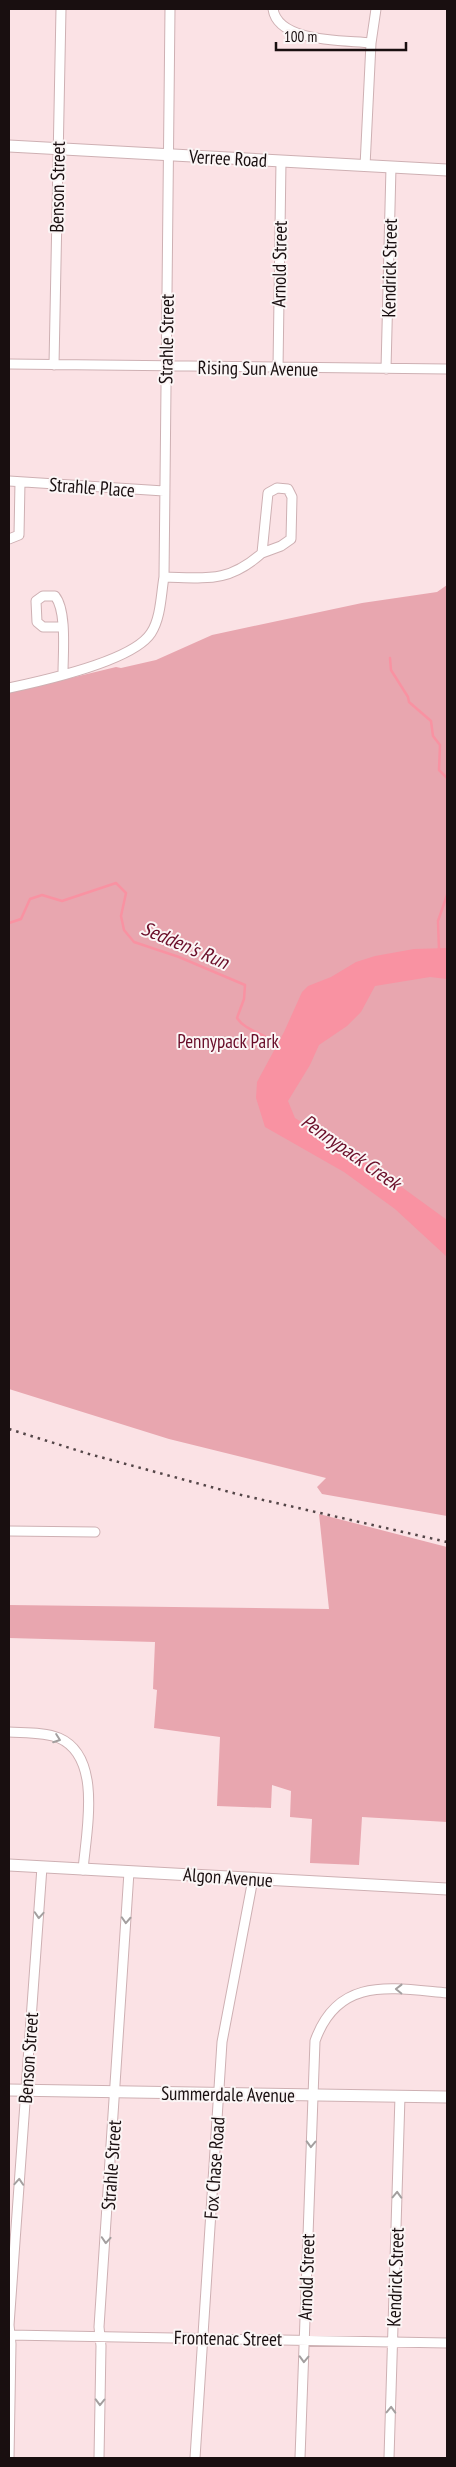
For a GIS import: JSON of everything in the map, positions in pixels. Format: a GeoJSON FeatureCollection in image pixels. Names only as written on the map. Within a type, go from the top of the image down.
{"type":"FeatureCollection","features":[{"type":"Feature","properties":{"kind":"street","name":"Benson Street"},"geometry":{"type":"LineString","coordinates":[[54,365],[61,9]]}},
{"type":"Feature","properties":{"kind":"street","name":"Strahle Street"},"geometry":{"type":"LineString","coordinates":[[9,688],[97,665],[125,654],[150,634],[156,621],[164,577],[170,9]]}},
{"type":"Feature","properties":{"kind":"street"},"geometry":{"type":"LineString","coordinates":[[273,9],[283,26],[297,35],[372,43]]}},
{"type":"Feature","properties":{"kind":"street"},"geometry":{"type":"LineString","coordinates":[[365,166],[372,43],[376,9]]}},
{"type":"Feature","properties":{"kind":"street","name":"Verree Road"},"geometry":{"type":"LineString","coordinates":[[9,146],[58,147],[447,170]]}},
{"type":"Feature","properties":{"kind":"street","name":"Arnold Street"},"geometry":{"type":"LineString","coordinates":[[278,368],[281,161]]}},
{"type":"Feature","properties":{"kind":"street","name":"Kendrick Street"},"geometry":{"type":"LineString","coordinates":[[386,369],[391,167]]}},
{"type":"Feature","properties":{"kind":"street","name":"Rising Sun Avenue"},"geometry":{"type":"LineString","coordinates":[[9,364],[447,369]]}},
{"type":"Feature","properties":{"kind":"street","name":"Strahle Place"},"geometry":{"type":"LineString","coordinates":[[9,481],[164,491]]}},
{"type":"Feature","properties":{"kind":"street"},"geometry":{"type":"LineString","coordinates":[[9,539],[19,535],[20,482]]}},
{"type":"Feature","properties":{"kind":"street"},"geometry":{"type":"LineString","coordinates":[[164,577],[214,578],[231,575],[262,553],[291,540],[292,497],[288,489],[277,488],[268,493],[262,553]]}},
{"type":"Feature","properties":{"kind":"street"},"geometry":{"type":"LineString","coordinates":[[62,627],[63,673]]}},
{"type":"Feature","properties":{"kind":"street"},"geometry":{"type":"LineString","coordinates":[[9,1531],[95,1532]]}},
{"type":"Feature","properties":{"kind":"street"},"geometry":{"type":"LineString","coordinates":[[9,1732],[58,1738],[73,1748],[82,1760],[88,1782],[83,1870]]}},
{"type":"Feature","properties":{"kind":"street","name":"Algon Avenue"},"geometry":{"type":"LineString","coordinates":[[9,1865],[447,1889]]}},
{"type":"Feature","properties":{"kind":"street","name":"Benson Street"},"geometry":{"type":"LineString","coordinates":[[9,2458],[10,2335],[42,1866]]}},
{"type":"Feature","properties":{"kind":"street","name":"Strahle Street"},"geometry":{"type":"LineString","coordinates":[[99,2458],[100,2336],[129,1872]]}},
{"type":"Feature","properties":{"kind":"street","name":"Fox Chase Road"},"geometry":{"type":"LineString","coordinates":[[194,2458],[222,2042],[253,1879]]}},
{"type":"Feature","properties":{"kind":"street","name":"Arnold Street"},"geometry":{"type":"LineString","coordinates":[[300,2458],[315,2041],[322,2022],[336,2005],[355,1994],[372,1990],[397,1989],[447,1993]]}},
{"type":"Feature","properties":{"kind":"street","name":"Summerdale Avenue"},"geometry":{"type":"LineString","coordinates":[[9,2090],[447,2097]]}},
{"type":"Feature","properties":{"kind":"street","name":"Kendrick Street"},"geometry":{"type":"LineString","coordinates":[[389,2458],[400,2096]]}},
{"type":"Feature","properties":{"kind":"street","name":"Frontenac Street"},"geometry":{"type":"LineString","coordinates":[[10,2335],[447,2343]]}},
{"type":"Feature","properties":{"kind":"green space","name":"Pennypack Park"},"geometry":{"type":"Polygon","coordinates":[[[447,585],[447,1516],[322,1494],[317,1487],[326,1478],[169,1439],[9,1389],[9,693],[116,667],[121,668],[156,660],[212,635],[362,603],[437,592],[447,585]]]}},
{"type":"Feature","properties":{"kind":"green space"},"geometry":{"type":"Polygon","coordinates":[[[319,1514],[447,1547],[447,1822],[362,1817],[359,1865],[310,1863],[312,1819],[290,1817],[291,1791],[272,1785],[271,1808],[217,1806],[220,1737],[154,1728],[157,1690],[153,1689],[155,1642],[9,1638],[9,1605],[329,1609],[319,1514]]]}},
{"type":"Feature","properties":{"kind":"shaded area"},"geometry":{"type":"Polygon","coordinates":[[[447,948],[447,979],[430,977],[375,986],[361,1012],[347,1026],[319,1045],[310,1065],[288,1101],[295,1118],[381,1172],[447,1220],[447,1257],[395,1209],[344,1172],[265,1127],[256,1098],[257,1082],[284,1032],[302,992],[308,986],[331,977],[356,962],[375,956],[414,949],[447,948]]]}},
{"type":"Feature","properties":{"kind":"waterway"},"geometry":{"type":"LineString","coordinates":[[390,658],[391,670],[408,697],[409,702],[431,721],[433,736],[440,745],[439,770],[447,778]]}},
{"type":"Feature","properties":{"kind":"waterway","name":"Sedden's Run"},"geometry":{"type":"LineString","coordinates":[[9,923],[21,919],[30,899],[42,895],[62,901],[116,883],[126,893],[121,916],[124,930],[134,942],[179,957],[245,985],[244,999],[237,1018],[241,1023],[268,1038],[278,1046]]}},
{"type":"Feature","properties":{"kind":"waterway"},"geometry":{"type":"LineString","coordinates":[[439,950],[438,921],[447,895]]}},
{"type":"Feature","properties":{"kind":"railway"},"geometry":{"type":"LineString","coordinates":[[9,1429],[89,1454],[237,1494],[447,1542]]}},
{"type":"Feature","properties":{"kind":"water label","name":"Pennypack Creek"},"geometry":{"type":"Point","coordinates":[351,1152]}}]}
